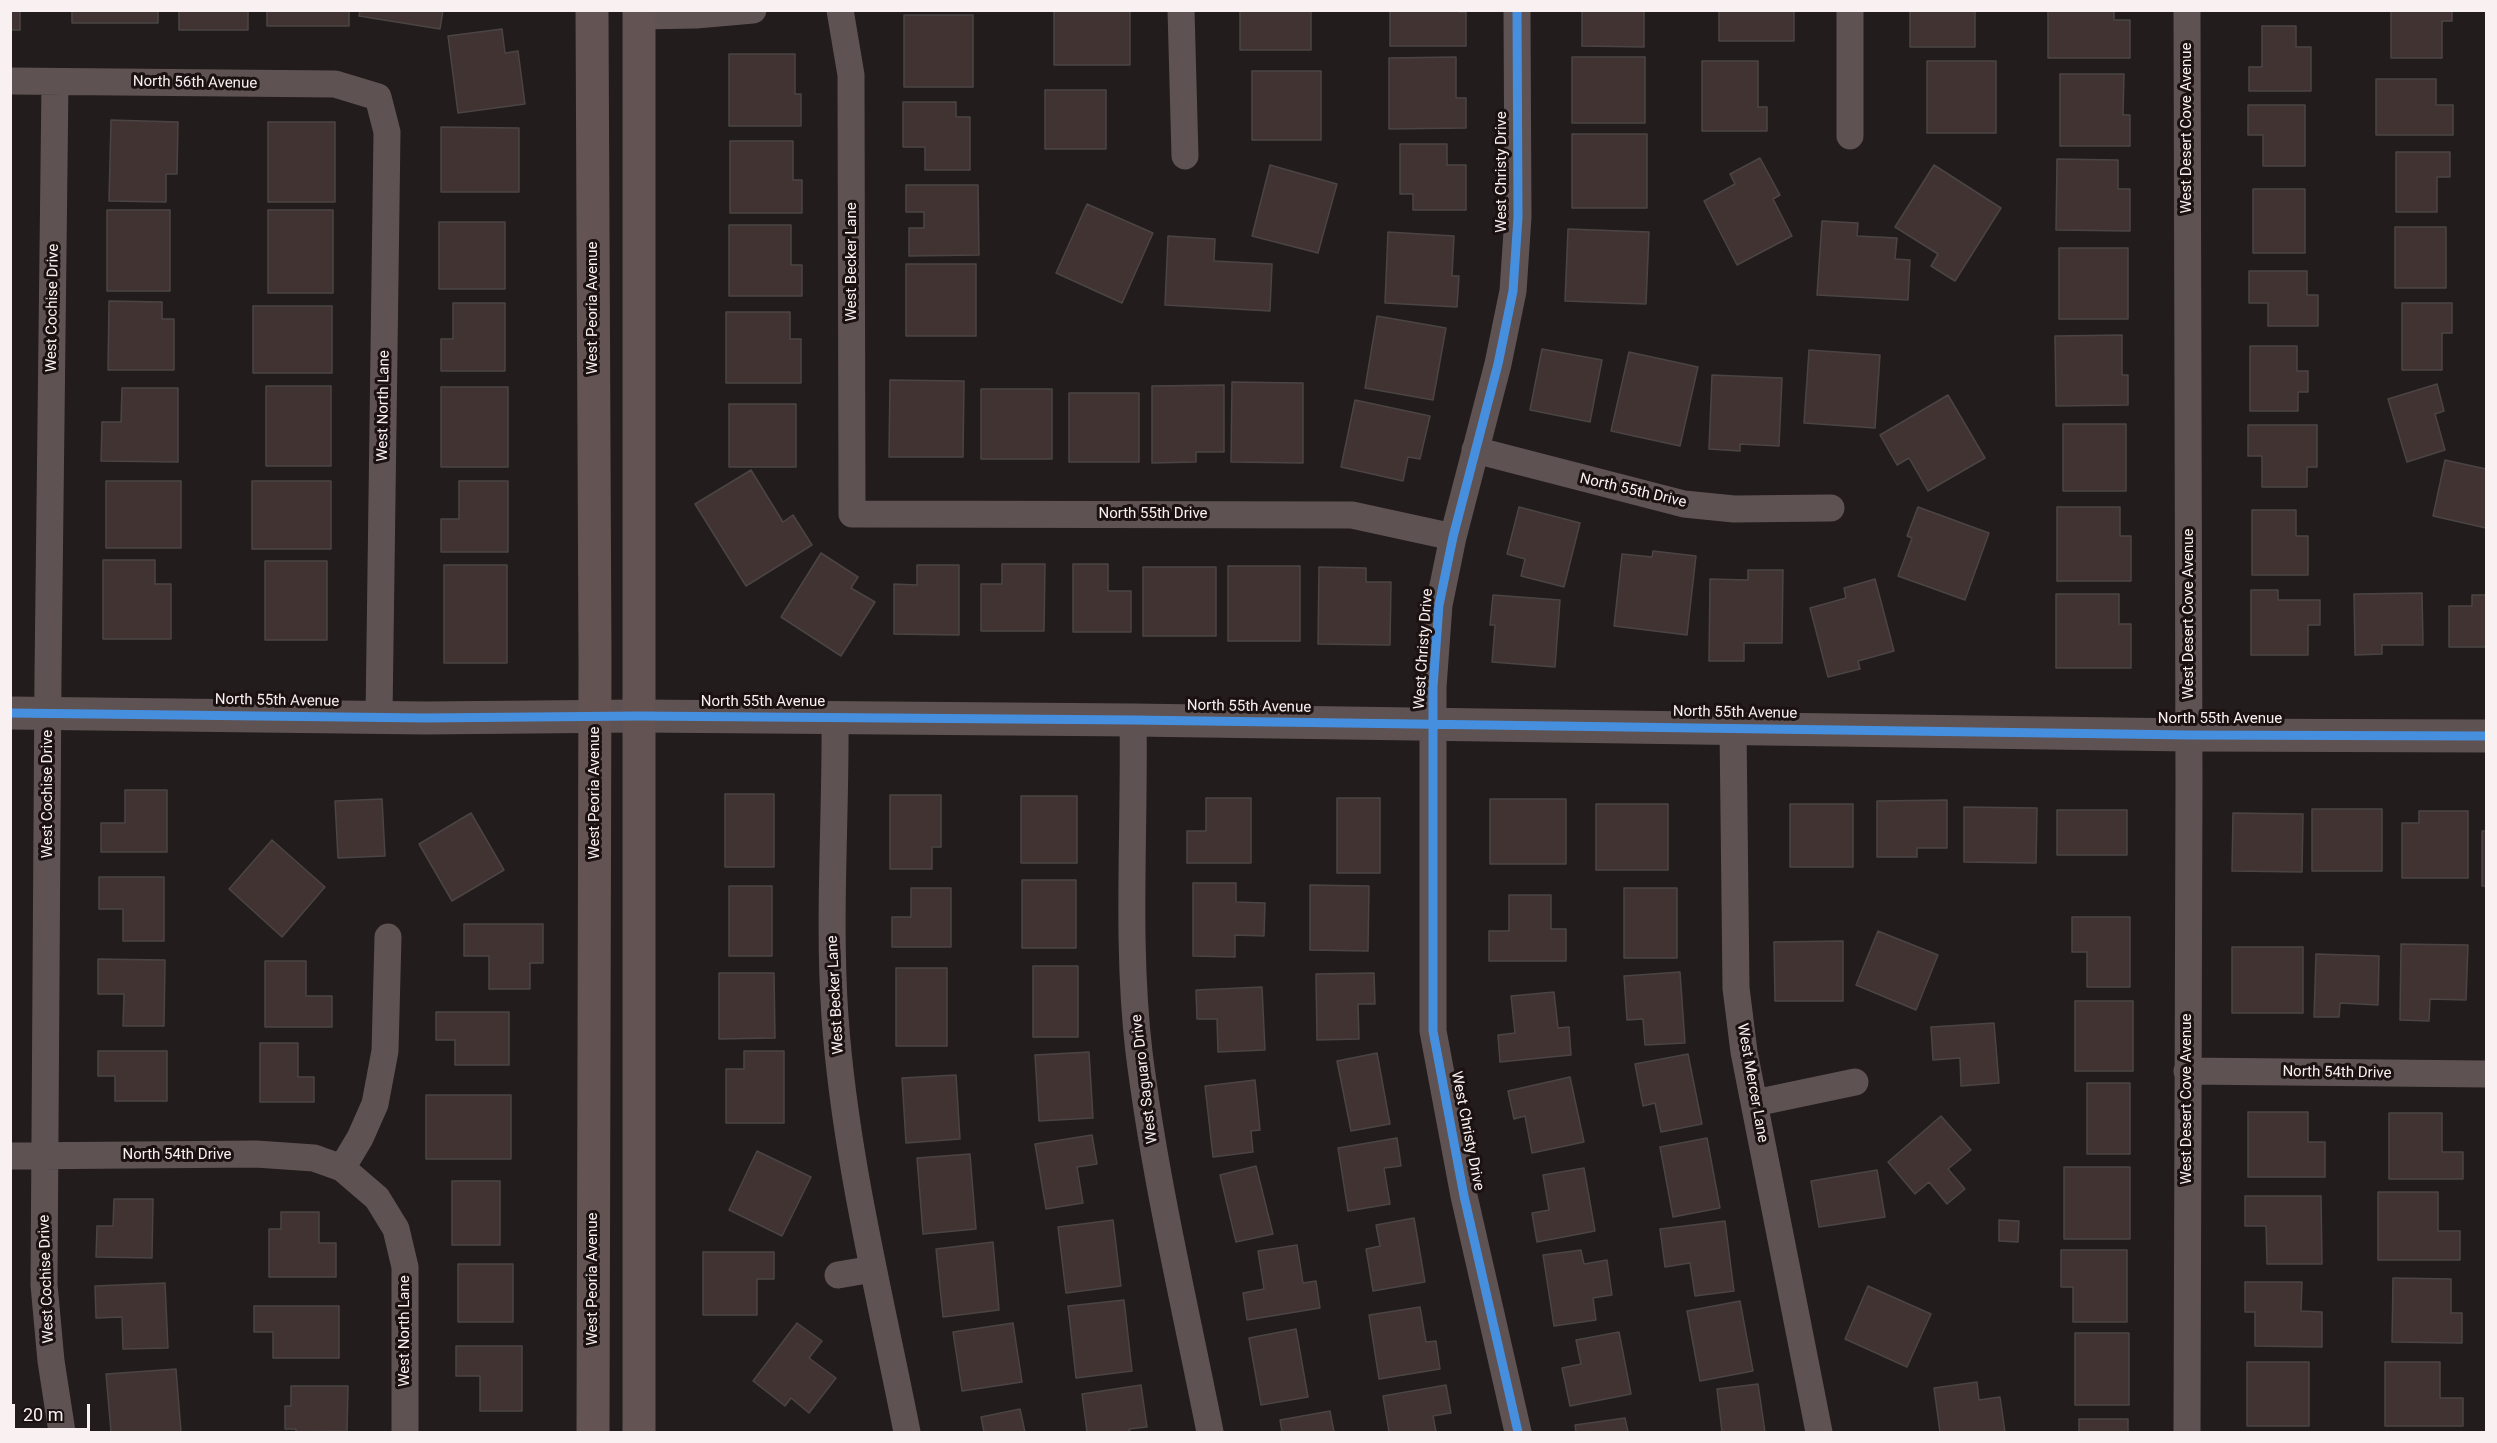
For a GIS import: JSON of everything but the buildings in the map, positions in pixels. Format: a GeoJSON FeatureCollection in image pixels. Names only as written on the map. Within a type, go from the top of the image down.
{"type":"FeatureCollection","features":[{"type":"Feature","properties":{"kind":"main road","name":"West Peoria Avenue"},"geometry":{"type":"LineString","coordinates":[[592,10],[595,717],[593,1432]]}},
{"type":"Feature","properties":{"kind":"main road"},"geometry":{"type":"LineString","coordinates":[[639,13],[639,1432]]}},
{"type":"Feature","properties":{"kind":"street"},"geometry":{"type":"LineString","coordinates":[[639,13],[696,15],[753,10]]}},
{"type":"Feature","properties":{"kind":"street","name":"West Becker Lane"},"geometry":{"type":"LineString","coordinates":[[840,10],[851,75],[852,514]]}},
{"type":"Feature","properties":{"kind":"street"},"geometry":{"type":"LineString","coordinates":[[1181,10],[1185,156]]}},
{"type":"Feature","properties":{"kind":"street","name":"West Christy Drive"},"geometry":{"type":"LineString","coordinates":[[1517,10],[1518,217],[1514,291],[1498,364],[1453,537],[1439,605],[1433,724],[1433,1031],[1464,1196],[1518,1432]]}},
{"type":"Feature","properties":{"kind":"street"},"geometry":{"type":"LineString","coordinates":[[1850,10],[1850,136]]}},
{"type":"Feature","properties":{"kind":"street","name":"West Desert Cove Avenue"},"geometry":{"type":"LineString","coordinates":[[2187,10],[2189,735],[2187,1432]]}},
{"type":"Feature","properties":{"kind":"street","name":"North 56th Avenue"},"geometry":{"type":"LineString","coordinates":[[10,81],[334,84],[378,97]]}},
{"type":"Feature","properties":{"kind":"street","name":"West Cochise Drive"},"geometry":{"type":"LineString","coordinates":[[55,82],[44,1285],[51,1361],[62,1432]]}},
{"type":"Feature","properties":{"kind":"street","name":"West North Lane"},"geometry":{"type":"LineString","coordinates":[[378,97],[387,132],[379,717]]}},
{"type":"Feature","properties":{"kind":"street","name":"North 55th Drive"},"geometry":{"type":"LineString","coordinates":[[1475,450],[1684,504],[1734,509],[1831,508]]}},
{"type":"Feature","properties":{"kind":"street","name":"North 55th Drive"},"geometry":{"type":"LineString","coordinates":[[852,514],[1352,515],[1453,537]]}},
{"type":"Feature","properties":{"kind":"street","name":"North 55th Avenue"},"geometry":{"type":"LineString","coordinates":[[10,713],[1133,720],[2189,735],[2487,736]]}},
{"type":"Feature","properties":{"kind":"street","name":"West Becker Lane"},"geometry":{"type":"LineString","coordinates":[[835,718],[832,931],[835,1017],[854,1170],[907,1432]]}},
{"type":"Feature","properties":{"kind":"street","name":"West Saguaro Drive"},"geometry":{"type":"LineString","coordinates":[[1133,720],[1132,946],[1139,1051],[1153,1147],[1210,1432]]}},
{"type":"Feature","properties":{"kind":"street","name":"West Mercer Lane"},"geometry":{"type":"LineString","coordinates":[[1733,728],[1736,988],[1744,1052],[1819,1432]]}},
{"type":"Feature","properties":{"kind":"street"},"geometry":{"type":"LineString","coordinates":[[342,1168],[360,1138],[375,1104],[385,1051],[388,937]]}},
{"type":"Feature","properties":{"kind":"street","name":"North 54th Drive"},"geometry":{"type":"LineString","coordinates":[[2187,1071],[2487,1074]]}},
{"type":"Feature","properties":{"kind":"street"},"geometry":{"type":"LineString","coordinates":[[1755,1103],[1855,1082]]}},
{"type":"Feature","properties":{"kind":"street","name":"North 54th Drive"},"geometry":{"type":"LineString","coordinates":[[10,1156],[256,1154],[314,1158],[342,1168]]}},
{"type":"Feature","properties":{"kind":"street","name":"West North Lane"},"geometry":{"type":"LineString","coordinates":[[342,1168],[377,1198],[396,1229],[405,1268],[405,1432]]}},
{"type":"Feature","properties":{"kind":"street"},"geometry":{"type":"LineString","coordinates":[[838,1275],[873,1269]]}},
{"type":"Feature","properties":{"kind":"cycle path"},"geometry":{"type":"LineString","coordinates":[[1517,10],[1518,217],[1513,291],[1498,364],[1453,537],[1439,605],[1433,687],[1433,1031],[1464,1196],[1518,1432]]}},
{"type":"Feature","properties":{"kind":"cycle path"},"geometry":{"type":"LineString","coordinates":[[10,713],[425,718],[639,716],[1133,720],[2189,735],[2486,736]]}}]}
